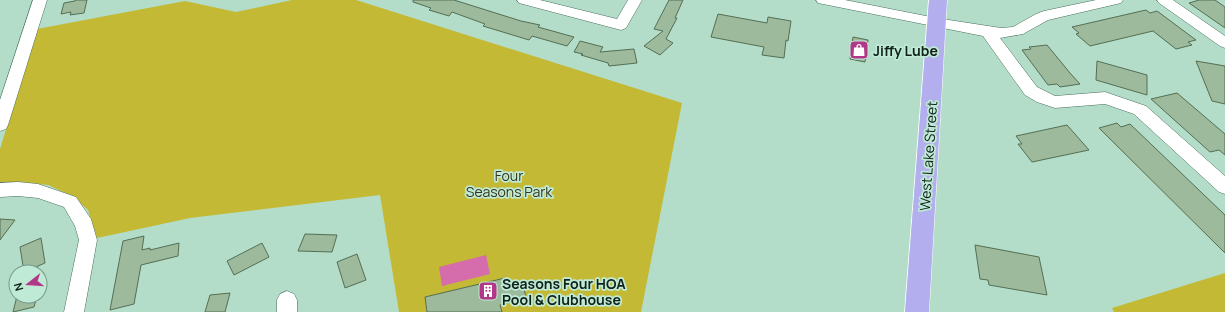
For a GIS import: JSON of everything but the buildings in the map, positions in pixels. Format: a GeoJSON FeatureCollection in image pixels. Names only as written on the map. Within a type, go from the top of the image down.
{"type":"FeatureCollection","features":[{"type":"Feature","properties":{"kind":"main road","name":"West Lake Street"},"geometry":{"type":"LineString","coordinates":[[917,312],[938,0]]}},
{"type":"Feature","properties":{"kind":"street"},"geometry":{"type":"LineString","coordinates":[[0,125],[40,0]]}},
{"type":"Feature","properties":{"kind":"street"},"geometry":{"type":"LineString","coordinates":[[524,0],[621,25],[635,0]]}},
{"type":"Feature","properties":{"kind":"street"},"geometry":{"type":"LineString","coordinates":[[823,0],[936,24],[988,32],[1006,33],[1018,31],[1031,24],[1034,20],[1044,16],[1116,0]]}},
{"type":"Feature","properties":{"kind":"street"},"geometry":{"type":"LineString","coordinates":[[1164,0],[1225,43]]}},
{"type":"Feature","properties":{"kind":"street"},"geometry":{"type":"LineString","coordinates":[[988,32],[1031,91],[1043,98],[1055,102],[1105,98],[1124,103],[1140,110],[1223,183]]}},
{"type":"Feature","properties":{"kind":"street"},"geometry":{"type":"LineString","coordinates":[[0,190],[18,189],[38,191],[70,202],[84,224],[88,240],[74,312]]}},
{"type":"Feature","properties":{"kind":"green space","name":"Four Seasons Park"},"geometry":{"type":"Polygon","coordinates":[[[292,0],[356,0],[682,103],[641,312],[399,312],[380,195],[190,218],[97,238],[88,210],[72,196],[48,185],[22,182],[0,183],[0,149],[37,29],[185,1],[236,12],[292,0]]]}},
{"type":"Feature","properties":{"kind":"green space"},"geometry":{"type":"Polygon","coordinates":[[[1225,273],[1225,312],[1114,312],[1112,308],[1225,273]]]}},
{"type":"Feature","properties":{"kind":"shaded area"},"geometry":{"type":"Polygon","coordinates":[[[486,255],[490,274],[442,286],[439,267],[486,255]]]}},
{"type":"Feature","properties":{"kind":"place","name":"Jiffy Lube"},"geometry":{"type":"Point","coordinates":[859,50]}},
{"type":"Feature","properties":{"kind":"place","name":"Seasons Four HOA Pool & Clubhouse"},"geometry":{"type":"Point","coordinates":[488,291]}}]}
